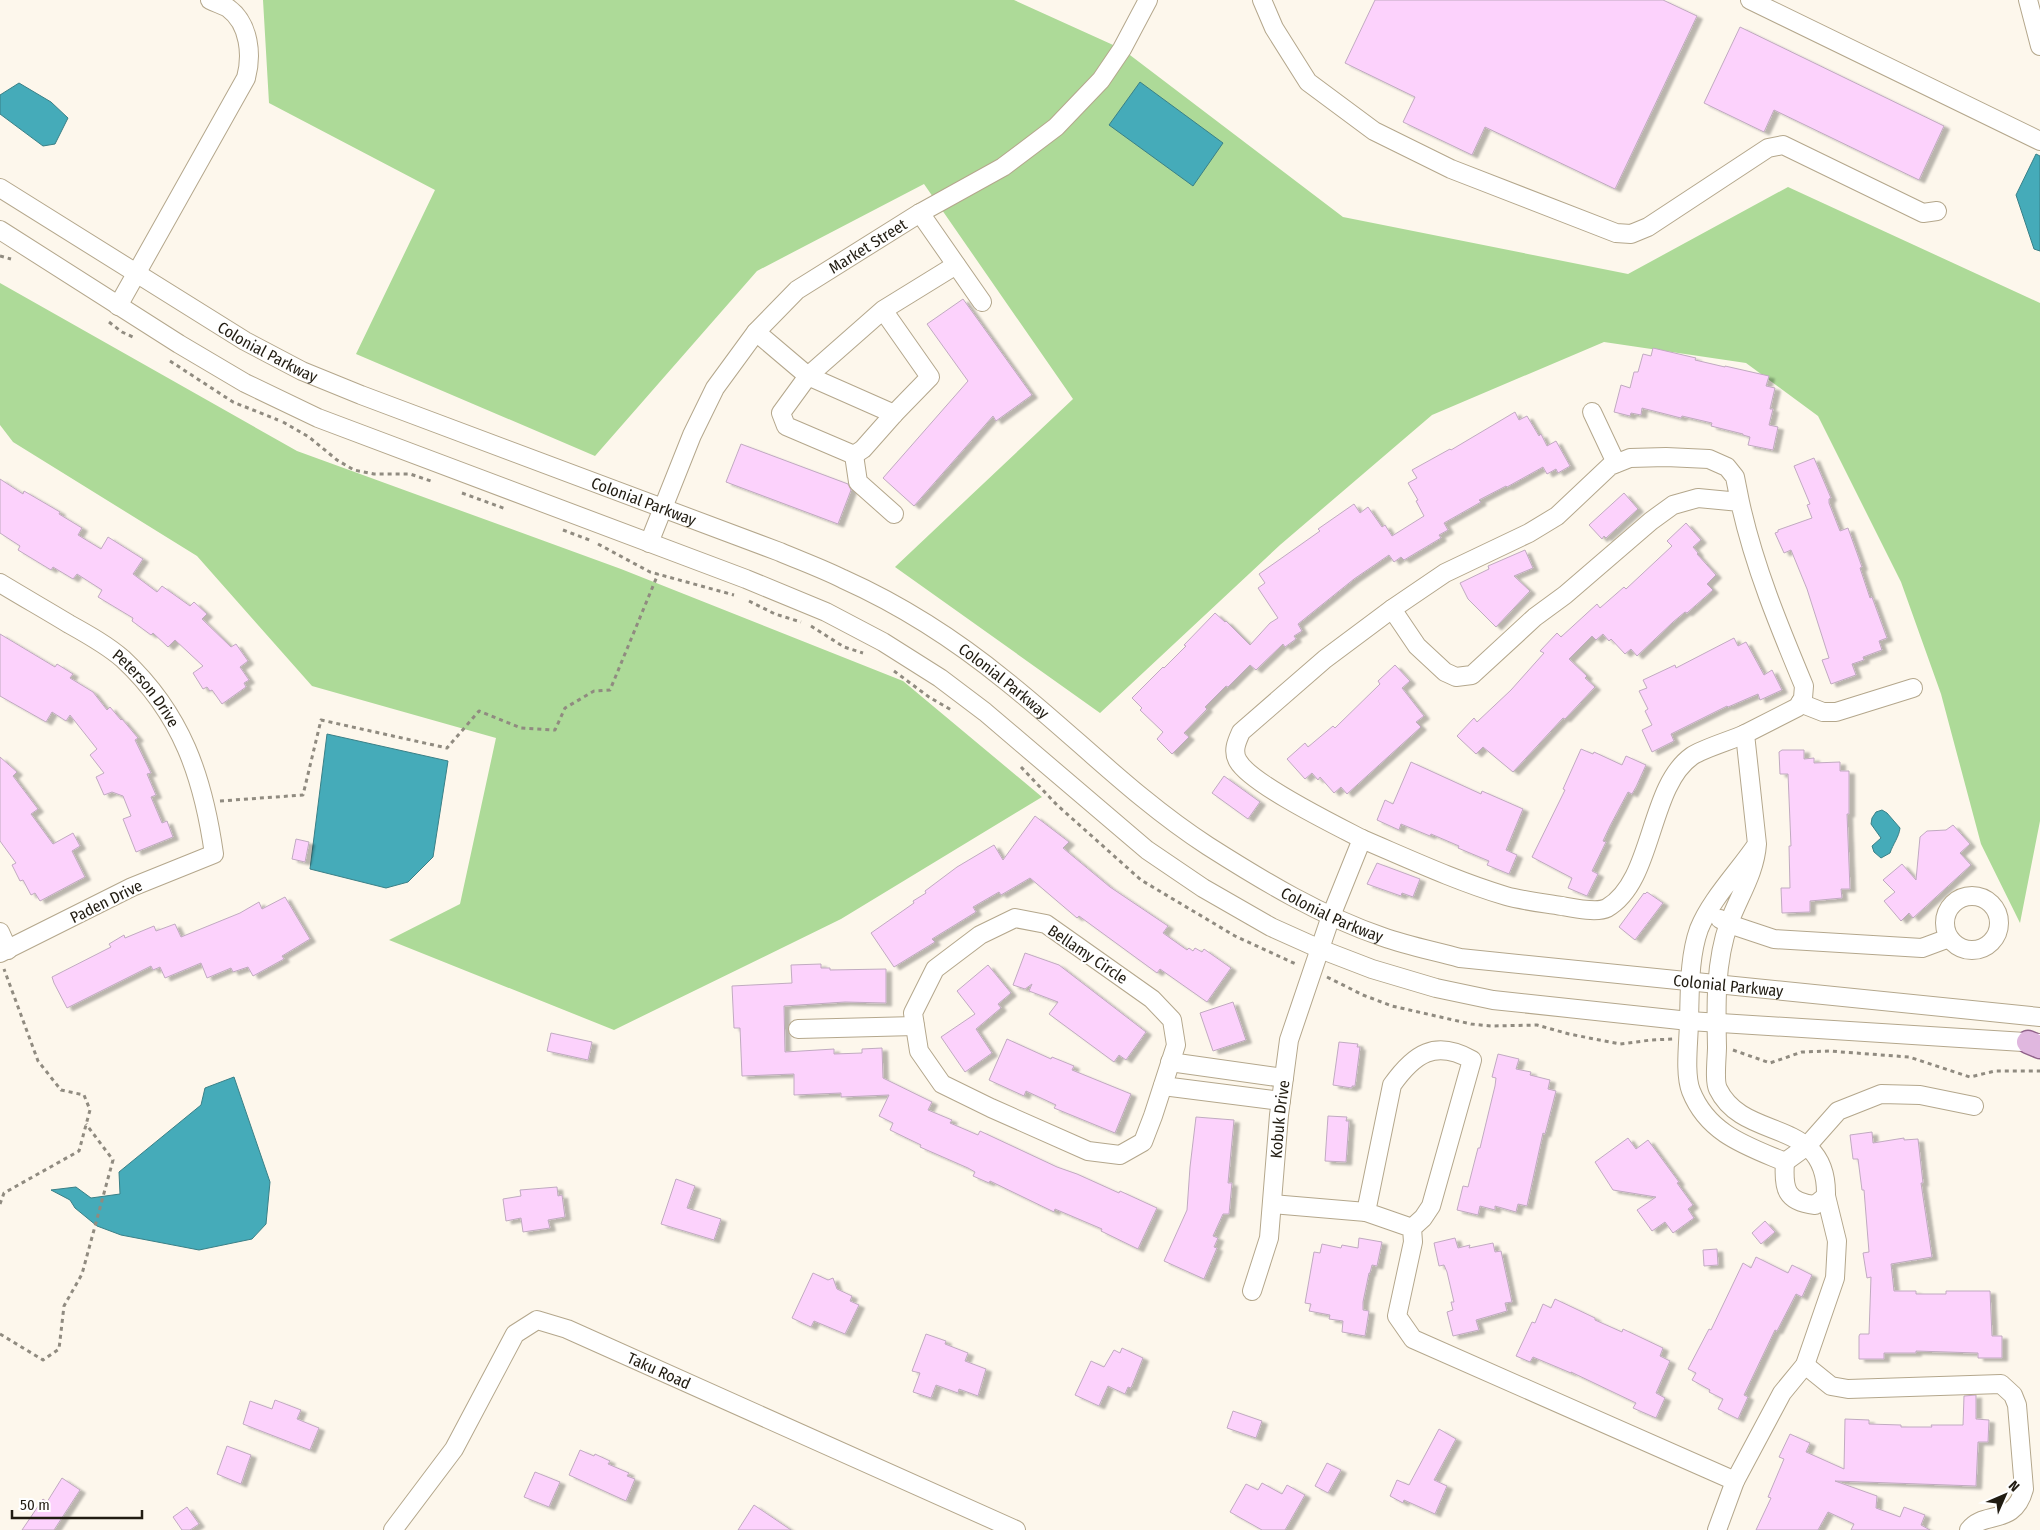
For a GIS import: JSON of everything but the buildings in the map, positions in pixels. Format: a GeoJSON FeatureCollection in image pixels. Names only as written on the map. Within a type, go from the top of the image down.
{"type":"FeatureCollection","features":[{"type":"Feature","properties":{"kind":"street"},"geometry":{"type":"LineString","coordinates":[[118,306],[246,78],[250,64],[247,38],[241,23],[229,8],[210,0]]}},
{"type":"Feature","properties":{"kind":"street","name":"Market Street"},"geometry":{"type":"LineString","coordinates":[[649,543],[692,435],[715,388],[756,332],[797,290],[920,213],[1003,167],[1056,127],[1101,80],[1122,49],[1148,0]]}},
{"type":"Feature","properties":{"kind":"street"},"geometry":{"type":"LineString","coordinates":[[1262,0],[1274,28],[1308,82],[1374,130],[1451,169],[1616,233],[1631,234],[1648,227],[1768,148],[1783,145],[1923,212],[1937,211]]}},
{"type":"Feature","properties":{"kind":"street"},"geometry":{"type":"LineString","coordinates":[[1750,0],[2038,135]]}},
{"type":"Feature","properties":{"kind":"street"},"geometry":{"type":"LineString","coordinates":[[2028,0],[2040,42]]}},
{"type":"Feature","properties":{"kind":"street","name":"Colonial Parkway"},"geometry":{"type":"LineString","coordinates":[[0,188],[245,341],[302,371],[361,395],[780,552],[844,579],[902,610],[960,646],[1007,681],[1161,812],[1200,840],[1283,891],[1331,916],[1383,937],[1460,958],[1690,983],[2040,1017]]}},
{"type":"Feature","properties":{"kind":"street"},"geometry":{"type":"LineString","coordinates":[[920,213],[982,302]]}},
{"type":"Feature","properties":{"kind":"street"},"geometry":{"type":"LineString","coordinates":[[0,230],[118,306],[245,383],[318,418],[746,579],[826,612],[883,642],[940,678],[985,712],[1147,850],[1203,888],[1271,927],[1320,949],[1381,972],[1436,988],[1493,1000],[1689,1021],[2036,1044]]}},
{"type":"Feature","properties":{"kind":"street"},"geometry":{"type":"LineString","coordinates":[[854,455],[786,426],[781,413],[808,376],[883,310],[956,265]]}},
{"type":"Feature","properties":{"kind":"street"},"geometry":{"type":"LineString","coordinates":[[854,455],[863,449],[930,377],[883,310]]}},
{"type":"Feature","properties":{"kind":"street"},"geometry":{"type":"LineString","coordinates":[[756,332],[808,376],[894,414]]}},
{"type":"Feature","properties":{"kind":"street"},"geometry":{"type":"LineString","coordinates":[[1592,412],[1616,463]]}},
{"type":"Feature","properties":{"kind":"street"},"geometry":{"type":"LineString","coordinates":[[854,455],[858,482],[894,514]]}},
{"type":"Feature","properties":{"kind":"street"},"geometry":{"type":"LineString","coordinates":[[1666,457],[1709,459],[1727,467],[1735,477],[1748,539],[1764,589],[1804,686],[1803,698],[1798,707],[1745,734],[1693,755],[1679,768],[1668,787],[1632,883],[1620,898],[1605,909],[1580,909],[1508,896],[1454,878],[1362,839],[1295,803],[1250,774],[1237,760],[1235,746],[1241,732],[1325,659],[1392,609],[1445,573],[1529,533],[1557,516],[1610,466],[1616,463],[1630,458],[1666,457]]}},
{"type":"Feature","properties":{"kind":"street"},"geometry":{"type":"LineString","coordinates":[[1392,609],[1417,646],[1445,672],[1456,677],[1472,675],[1535,617],[1565,595],[1651,521],[1673,505],[1698,498],[1740,502]]}},
{"type":"Feature","properties":{"kind":"street","name":"Peterson Drive"},"geometry":{"type":"LineString","coordinates":[[0,583],[95,639],[122,658],[150,688],[172,719],[189,750],[204,802],[214,854]]}},
{"type":"Feature","properties":{"kind":"street"},"geometry":{"type":"LineString","coordinates":[[1800,703],[1824,712],[1836,712],[1913,688]]}},
{"type":"Feature","properties":{"kind":"street"},"geometry":{"type":"LineString","coordinates":[[1717,1530],[1735,1480],[1782,1394],[1806,1364],[1835,1278],[1837,1242],[1826,1196],[1827,1180],[1817,1157],[1803,1142],[1752,1121],[1736,1111],[1717,1088],[1717,985],[1722,949],[1729,924],[1756,861],[1757,844],[1745,734]]}},
{"type":"Feature","properties":{"kind":"street","name":"Kobuk Drive"},"geometry":{"type":"LineString","coordinates":[[1252,1291],[1269,1238],[1281,1100],[1290,1040],[1331,916],[1362,839]]}},
{"type":"Feature","properties":{"kind":"street"},"geometry":{"type":"LineString","coordinates":[[1757,844],[1709,912],[1696,940],[1690,983],[1688,1075],[1690,1091],[1700,1108],[1720,1131],[1741,1144],[1785,1162]]}},
{"type":"Feature","properties":{"kind":"street","name":"Paden Drive"},"geometry":{"type":"LineString","coordinates":[[4,956],[132,887],[214,854]]}},
{"type":"Feature","properties":{"kind":"street"},"geometry":{"type":"LineString","coordinates":[[1709,912],[1729,924],[1774,939],[1922,948],[1949,938]]}},
{"type":"Feature","properties":{"kind":"street","name":"Bellamy Circle"},"geometry":{"type":"LineString","coordinates":[[1016,918],[1046,924],[1152,998],[1172,1020],[1176,1045],[1143,1142],[1120,1155],[1088,1151],[942,1084],[919,1051],[915,1026],[913,1013],[935,969],[980,935],[1016,918]]}},
{"type":"Feature","properties":{"kind":"street"},"geometry":{"type":"LineString","coordinates":[[0,932],[4,956]]}},
{"type":"Feature","properties":{"kind":"street"},"geometry":{"type":"LineString","coordinates":[[798,1029],[915,1026]]}},
{"type":"Feature","properties":{"kind":"street"},"geometry":{"type":"LineString","coordinates":[[1366,1212],[1392,1085],[1404,1069],[1423,1054],[1445,1049],[1461,1054],[1472,1060],[1432,1206],[1412,1228]]}},
{"type":"Feature","properties":{"kind":"street"},"geometry":{"type":"LineString","coordinates":[[1170,1062],[1284,1078]]}},
{"type":"Feature","properties":{"kind":"street"},"geometry":{"type":"LineString","coordinates":[[1163,1086],[1281,1100]]}},
{"type":"Feature","properties":{"kind":"street"},"geometry":{"type":"LineString","coordinates":[[1785,1162],[1807,1146],[1838,1111],[1881,1094],[1920,1095],[1974,1106]]}},
{"type":"Feature","properties":{"kind":"street"},"geometry":{"type":"LineString","coordinates":[[1700,1108],[1724,1097]]}},
{"type":"Feature","properties":{"kind":"street"},"geometry":{"type":"LineString","coordinates":[[1741,1144],[1752,1121]]}},
{"type":"Feature","properties":{"kind":"street"},"geometry":{"type":"LineString","coordinates":[[1785,1162],[1784,1181],[1789,1195],[1801,1204],[1815,1205],[1826,1196]]}},
{"type":"Feature","properties":{"kind":"street"},"geometry":{"type":"LineString","coordinates":[[1272,1204],[1366,1212],[1412,1228]]}},
{"type":"Feature","properties":{"kind":"street"},"geometry":{"type":"LineString","coordinates":[[1412,1228],[1413,1242],[1397,1316],[1413,1339],[1735,1480]]}},
{"type":"Feature","properties":{"kind":"street","name":"Taku Road"},"geometry":{"type":"LineString","coordinates":[[393,1530],[454,1449],[515,1334],[537,1320],[558,1325],[1016,1530]]}},
{"type":"Feature","properties":{"kind":"street"},"geometry":{"type":"LineString","coordinates":[[1806,1364],[1830,1386],[1848,1388],[2000,1384],[2013,1395],[2017,1405],[2024,1489],[2021,1501],[2006,1515],[1973,1525],[1969,1530]]}},
{"type":"Feature","properties":{"kind":"path"},"geometry":{"type":"LineString","coordinates":[[0,256],[14,260]]}},
{"type":"Feature","properties":{"kind":"path"},"geometry":{"type":"LineString","coordinates":[[104,318],[122,332],[139,340]]}},
{"type":"Feature","properties":{"kind":"path"},"geometry":{"type":"LineString","coordinates":[[168,359],[233,402],[281,421],[309,437],[354,470],[374,474],[410,474],[439,483]]}},
{"type":"Feature","properties":{"kind":"path"},"geometry":{"type":"LineString","coordinates":[[457,490],[493,505],[511,510]]}},
{"type":"Feature","properties":{"kind":"path"},"geometry":{"type":"LineString","coordinates":[[554,526],[600,544],[650,572],[740,596]]}},
{"type":"Feature","properties":{"kind":"path"},"geometry":{"type":"LineString","coordinates":[[204,802],[303,795],[321,720],[447,748],[479,711],[521,728],[556,730],[565,708],[594,691],[610,690],[658,574]]}},
{"type":"Feature","properties":{"kind":"path"},"geometry":{"type":"LineString","coordinates":[[748,600],[775,614],[808,624],[844,647],[867,654]]}},
{"type":"Feature","properties":{"kind":"path"},"geometry":{"type":"LineString","coordinates":[[890,668],[929,697],[959,715]]}},
{"type":"Feature","properties":{"kind":"path"},"geometry":{"type":"LineString","coordinates":[[1017,764],[1057,805],[1140,880],[1235,936],[1298,965]]}},
{"type":"Feature","properties":{"kind":"path"},"geometry":{"type":"LineString","coordinates":[[0,1204],[4,1193],[79,1151],[90,1110],[84,1095],[61,1090],[38,1061],[4,956]]}},
{"type":"Feature","properties":{"kind":"path"},"geometry":{"type":"LineString","coordinates":[[1333,980],[1363,995],[1392,1006],[1471,1024],[1491,1026],[1537,1025],[1569,1034],[1620,1044],[1676,1039]]}},
{"type":"Feature","properties":{"kind":"path"},"geometry":{"type":"LineString","coordinates":[[1731,1049],[1770,1063],[1802,1052],[1829,1050],[1909,1057],[1970,1077],[1995,1070],[2040,1071]]}},
{"type":"Feature","properties":{"kind":"path"},"geometry":{"type":"LineString","coordinates":[[0,1334],[43,1360],[59,1349],[64,1306],[82,1274],[114,1160],[86,1124]]}},
{"type":"Feature","properties":{"kind":"green space"},"geometry":{"type":"Polygon","coordinates":[[[263,0],[1014,0],[1122,49],[1343,217],[1628,274],[1788,187],[2040,303],[2040,821],[2020,923],[1981,844],[1941,694],[1901,582],[1818,416],[1746,363],[1604,342],[1432,415],[1280,545],[1100,713],[895,567],[1073,399],[924,184],[757,271],[595,456],[356,354],[435,190],[269,103],[263,0]]]}},
{"type":"Feature","properties":{"kind":"green space"},"geometry":{"type":"Polygon","coordinates":[[[0,283],[297,451],[621,569],[903,681],[1042,797],[841,919],[614,1030],[389,940],[460,904],[496,738],[312,686],[197,556],[13,442],[0,425],[0,283]]]}},
{"type":"Feature","properties":{"kind":"water"},"geometry":{"type":"Polygon","coordinates":[[[1140,82],[1223,143],[1193,186],[1109,125],[1140,82]]]}},
{"type":"Feature","properties":{"kind":"water"},"geometry":{"type":"Polygon","coordinates":[[[19,83],[51,102],[68,118],[55,144],[43,146],[0,114],[0,95],[19,83]]]}},
{"type":"Feature","properties":{"kind":"water"},"geometry":{"type":"Polygon","coordinates":[[[2036,154],[2040,156],[2040,251],[2034,249],[2016,195],[2036,154]]]}},
{"type":"Feature","properties":{"kind":"water"},"geometry":{"type":"Polygon","coordinates":[[[327,734],[448,761],[433,857],[408,882],[386,888],[310,869],[327,734]]]}},
{"type":"Feature","properties":{"kind":"water"},"geometry":{"type":"Polygon","coordinates":[[[1882,810],[1900,828],[1890,853],[1881,858],[1874,852],[1872,846],[1881,838],[1871,824],[1876,812],[1882,810]]]}},
{"type":"Feature","properties":{"kind":"water"},"geometry":{"type":"Polygon","coordinates":[[[234,1077],[270,1182],[266,1224],[252,1239],[199,1250],[121,1235],[97,1226],[75,1208],[70,1200],[51,1190],[76,1187],[91,1198],[120,1194],[119,1172],[201,1105],[205,1088],[234,1077]]]}}]}
